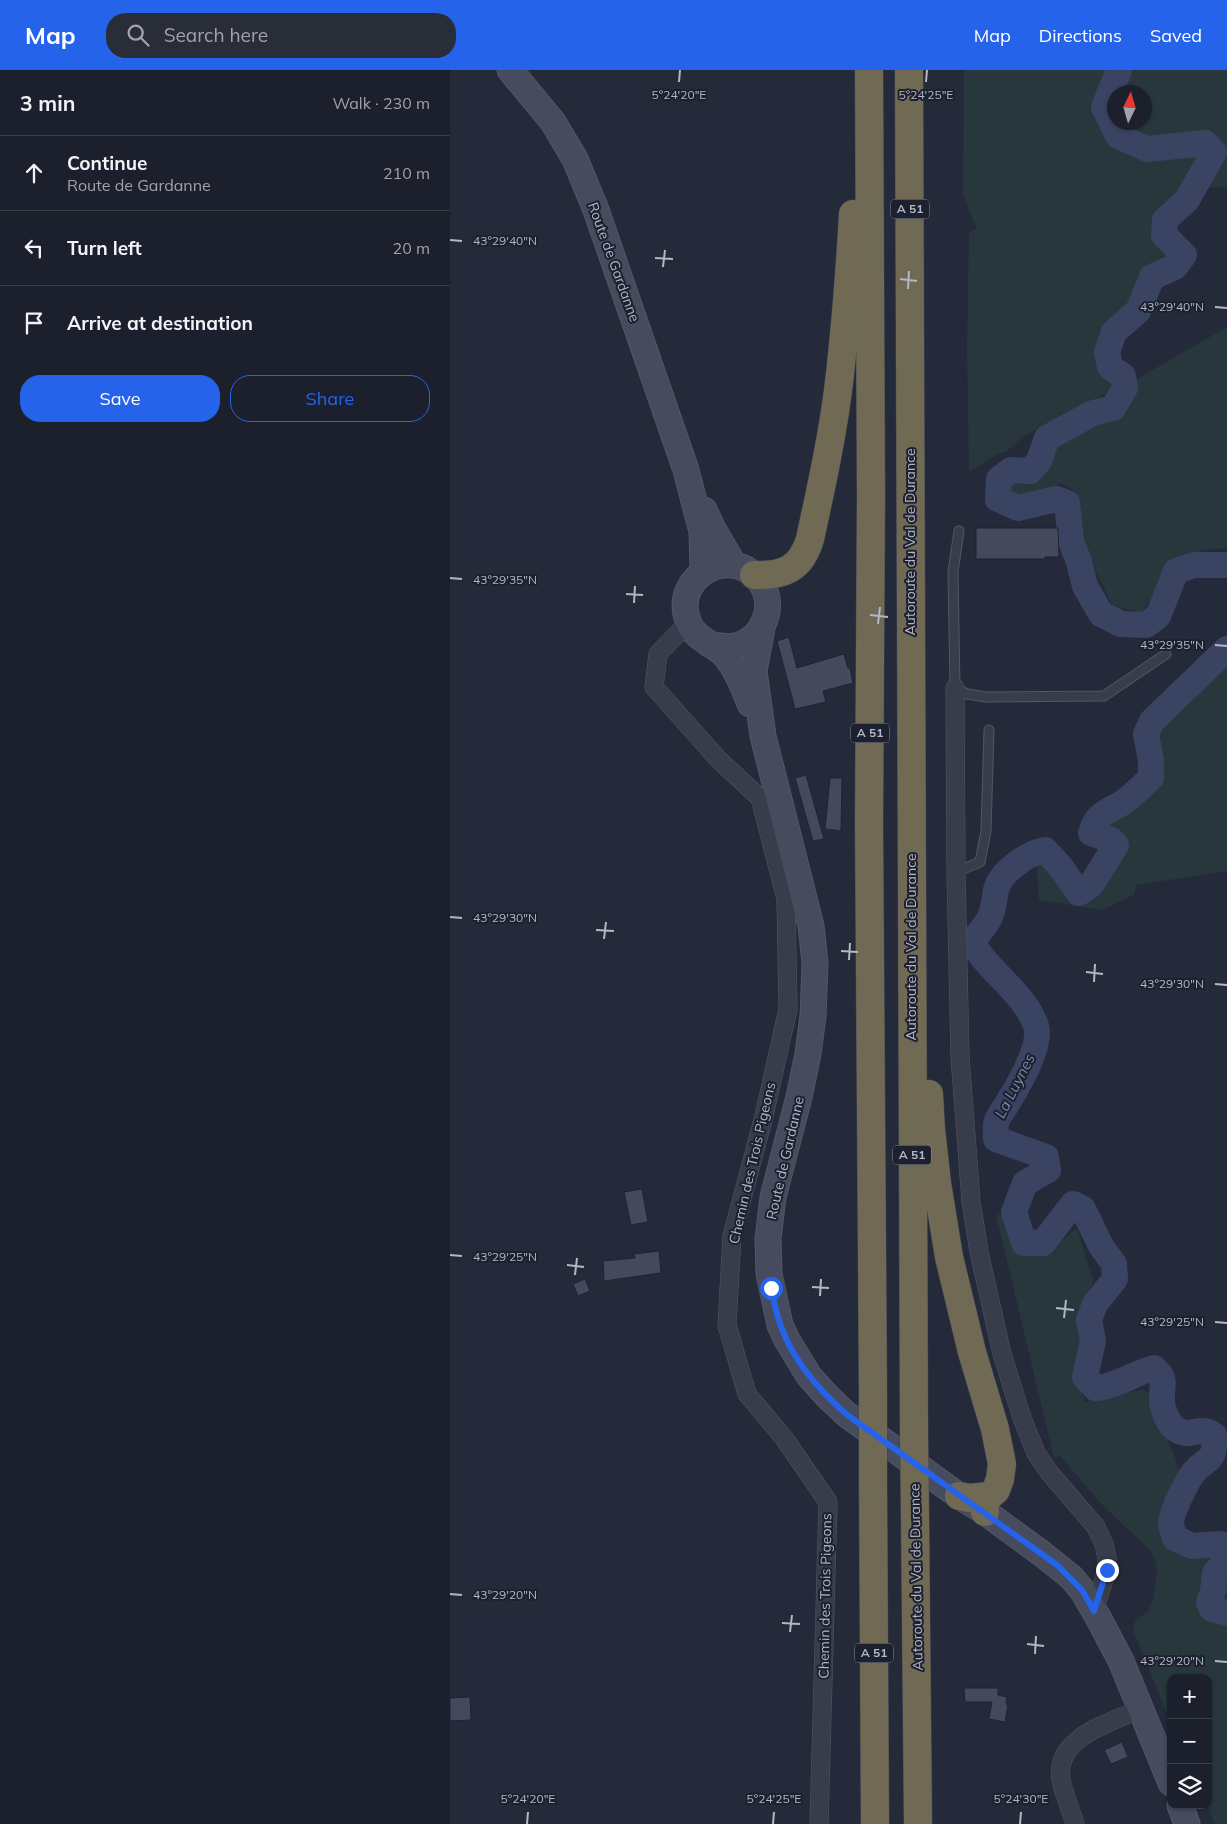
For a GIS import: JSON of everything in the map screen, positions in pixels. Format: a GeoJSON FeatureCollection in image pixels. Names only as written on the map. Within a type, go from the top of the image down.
{"type":"FeatureCollection","features":[{"type":"Feature","properties":{"kind":"highway"},"geometry":{"type":"LineString","coordinates":[[744,570],[776,574],[787,571],[800,560],[806,549],[817,507],[837,394],[848,301],[862,70]]}},
{"type":"Feature","properties":{"kind":"highway","name":"A 51"},"geometry":{"type":"LineString","coordinates":[[869,70],[871,485],[869,833],[875,1824]]}},
{"type":"Feature","properties":{"kind":"highway","name":"Autoroute du Val de Durance"},"geometry":{"type":"LineString","coordinates":[[909,70],[910,658],[918,1824]]}},
{"type":"Feature","properties":{"kind":"highway"},"geometry":{"type":"LineString","coordinates":[[910,658],[931,1129],[949,1257],[1002,1464],[1000,1480],[987,1504],[959,1496]]}},
{"type":"Feature","properties":{"kind":"main road","name":"Route de Gardanne"},"geometry":{"type":"LineString","coordinates":[[510,70],[553,122],[575,159],[596,210],[686,470]]}},
{"type":"Feature","properties":{"kind":"main road"},"geometry":{"type":"LineString","coordinates":[[686,470],[713,529],[744,570],[762,584],[766,595],[768,606],[754,672],[763,736]]}},
{"type":"Feature","properties":{"kind":"main road"},"geometry":{"type":"LineString","coordinates":[[686,470],[702,532],[703,572]]}},
{"type":"Feature","properties":{"kind":"main road"},"geometry":{"type":"LineString","coordinates":[[744,570],[718,565],[703,572],[692,581],[686,594],[685,609],[688,623],[696,635],[726,656],[738,677],[763,736]]}},
{"type":"Feature","properties":{"kind":"main road"},"geometry":{"type":"LineString","coordinates":[[709,644],[723,647],[738,646],[751,639],[762,628]]}},
{"type":"Feature","properties":{"kind":"main road","name":"Route de Gardanne"},"geometry":{"type":"LineString","coordinates":[[763,736],[808,909],[814,941],[815,963],[813,1016],[808,1054],[770,1221],[768,1239],[769,1274],[775,1306],[787,1340],[809,1376],[826,1396],[846,1414],[959,1496]]}},
{"type":"Feature","properties":{"kind":"main road"},"geometry":{"type":"LineString","coordinates":[[987,1504],[1071,1577],[1082,1590],[1121,1661],[1167,1773]]}},
{"type":"Feature","properties":{"kind":"main road"},"geometry":{"type":"LineString","coordinates":[[1182,1809],[1188,1824]]}},
{"type":"Feature","properties":{"kind":"street","name":"Chemin des Trois Pigeons"},"geometry":{"type":"LineString","coordinates":[[688,623],[658,654],[654,687],[719,760],[760,798],[786,899],[788,1009],[764,1116],[732,1236],[727,1325],[747,1394],[784,1438],[828,1502],[819,1824]]}},
{"type":"Feature","properties":{"kind":"street"},"geometry":{"type":"LineString","coordinates":[[955,688],[960,1057],[971,1201],[979,1252],[1002,1354],[1012,1388],[1036,1453],[1048,1471],[1096,1527],[1104,1544],[1108,1558],[1107,1570],[1094,1611]]}},
{"type":"Feature","properties":{"kind":"street"},"geometry":{"type":"LineString","coordinates":[[1075,1824],[1061,1779],[1062,1765],[1070,1746],[1079,1737],[1140,1709]]}},
{"type":"Feature","properties":{"kind":"lane"},"geometry":{"type":"LineString","coordinates":[[959,532],[953,572],[955,688],[967,694],[986,697],[1104,696],[1166,654]]}},
{"type":"Feature","properties":{"kind":"lane"},"geometry":{"type":"LineString","coordinates":[[956,872],[980,862],[986,831],[989,730]]}},
{"type":"Feature","properties":{"kind":"shaded area"},"geometry":{"type":"Polygon","coordinates":[[[964,70],[1115,70],[1098,106],[1107,125],[1107,130],[1110,130],[1127,145],[1146,152],[1185,146],[1201,146],[1209,154],[1185,196],[1164,214],[1160,236],[1165,246],[1179,253],[1179,256],[1169,266],[1151,275],[1133,310],[1112,327],[1108,335],[1104,353],[1106,368],[1122,379],[1122,385],[1024,436],[1006,452],[999,453],[969,472],[967,349],[969,233],[977,229],[963,194],[964,70]]]}},
{"type":"Feature","properties":{"kind":"shaded area"},"geometry":{"type":"Polygon","coordinates":[[[1122,70],[1227,70],[1227,187],[1198,188],[1219,155],[1218,148],[1210,141],[1192,136],[1148,142],[1131,135],[1126,136],[1121,130],[1152,130],[1152,85],[1116,85],[1122,70]]]}},
{"type":"Feature","properties":{"kind":"shaded area"},"geometry":{"type":"Polygon","coordinates":[[[1227,327],[1227,549],[1209,549],[1195,552],[1174,565],[1158,586],[1142,613],[1112,605],[1085,549],[1073,490],[1061,483],[1045,491],[1022,498],[1005,495],[1002,490],[1003,481],[1011,476],[1030,475],[1039,472],[1044,465],[1048,446],[1055,438],[1090,419],[1111,414],[1123,402],[1128,393],[1130,383],[1227,327]]]}},
{"type":"Feature","properties":{"kind":"shaded area"},"geometry":{"type":"Polygon","coordinates":[[[1227,655],[1227,871],[1136,885],[1134,895],[1102,910],[1039,900],[1036,857],[1041,854],[1045,854],[1060,871],[1076,894],[1084,897],[1091,893],[1121,841],[1116,836],[1097,832],[1095,825],[1144,791],[1155,773],[1149,738],[1152,727],[1214,671],[1227,655]]]}},
{"type":"Feature","properties":{"kind":"shaded area"},"geometry":{"type":"Polygon","coordinates":[[[1010,1213],[1019,1242],[1027,1250],[1036,1254],[1044,1255],[1077,1228],[1093,1280],[1083,1321],[1075,1372],[1085,1402],[1143,1389],[1148,1393],[1181,1472],[1171,1486],[1161,1519],[1165,1537],[1171,1538],[1182,1547],[1196,1549],[1223,1548],[1227,1552],[1227,1556],[1212,1572],[1213,1581],[1205,1602],[1209,1611],[1227,1617],[1227,1824],[1215,1824],[1209,1809],[1212,1809],[1212,1674],[1167,1674],[1167,1713],[1133,1630],[1135,1621],[1148,1611],[1154,1597],[1157,1570],[1154,1558],[1149,1549],[1104,1507],[1060,1456],[1054,1458],[996,1215],[1010,1213]]]}},
{"type":"Feature","properties":{"kind":"shaded area"},"geometry":{"type":"Polygon","coordinates":[[[1227,1566],[1227,1610],[1215,1607],[1212,1600],[1217,1590],[1216,1578],[1227,1566]]]}},
{"type":"Feature","properties":{"kind":"building"},"geometry":{"type":"Polygon","coordinates":[[[976,528],[1058,528],[1059,557],[1045,557],[1045,559],[976,559],[976,528]]]}},
{"type":"Feature","properties":{"kind":"building"},"geometry":{"type":"Polygon","coordinates":[[[789,637],[797,668],[844,654],[848,668],[850,668],[853,683],[823,691],[826,702],[795,709],[777,641],[789,637]]]}},
{"type":"Feature","properties":{"kind":"building"},"geometry":{"type":"Polygon","coordinates":[[[806,775],[824,839],[813,841],[795,778],[806,775]]]}},
{"type":"Feature","properties":{"kind":"building"},"geometry":{"type":"Polygon","coordinates":[[[830,778],[842,778],[841,831],[825,829],[830,778]]]}},
{"type":"Feature","properties":{"kind":"building"},"geometry":{"type":"Polygon","coordinates":[[[642,1189],[648,1222],[631,1225],[624,1192],[642,1189]]]}},
{"type":"Feature","properties":{"kind":"building"},"geometry":{"type":"Polygon","coordinates":[[[659,1251],[661,1273],[604,1281],[603,1261],[635,1258],[634,1254],[659,1251]]]}},
{"type":"Feature","properties":{"kind":"building"},"geometry":{"type":"Polygon","coordinates":[[[585,1279],[590,1291],[578,1296],[573,1284],[585,1279]]]}},
{"type":"Feature","properties":{"kind":"building"},"geometry":{"type":"Polygon","coordinates":[[[964,1688],[998,1688],[998,1695],[1007,1697],[1006,1704],[1008,1705],[1005,1722],[989,1719],[992,1702],[965,1702],[964,1688]]]}},
{"type":"Feature","properties":{"kind":"building"},"geometry":{"type":"Polygon","coordinates":[[[470,1697],[471,1720],[450,1721],[450,1698],[470,1697]]]}},
{"type":"Feature","properties":{"kind":"building"},"geometry":{"type":"Polygon","coordinates":[[[1122,1742],[1128,1757],[1111,1764],[1104,1750],[1122,1742]]]}},
{"type":"Feature","properties":{"kind":"waterway","name":"La Luynes"},"geometry":{"type":"LineString","coordinates":[[1119,70],[1104,107],[1118,136],[1147,149],[1205,143],[1214,152],[1187,200],[1165,220],[1164,235],[1184,255],[1175,267],[1152,277],[1138,311],[1114,332],[1107,352],[1110,367],[1123,376],[1125,388],[1113,408],[1093,413],[1047,438],[1039,461],[1030,471],[1011,470],[999,479],[998,499],[1018,508],[1056,499],[1067,503],[1071,541],[1085,586],[1101,614],[1121,624],[1146,625],[1158,616],[1176,571],[1194,565],[1227,565]]}},
{"type":"Feature","properties":{"kind":"waterway","name":"La Luynes"},"geometry":{"type":"LineString","coordinates":[[1227,649],[1152,721],[1146,734],[1151,761],[1151,778],[1124,802],[1099,817],[1093,826],[1091,833],[1111,840],[1116,845],[1091,885],[1079,893],[1060,866],[1045,850],[1031,855],[1016,864],[1003,877],[996,890],[989,919],[972,941],[987,963],[1023,1002],[1036,1026],[1036,1044],[1028,1066],[998,1119],[996,1127],[996,1139],[1046,1157],[1048,1170],[1025,1183],[1014,1212],[1024,1243],[1043,1243],[1073,1204],[1083,1209],[1101,1246],[1114,1264],[1115,1279],[1095,1304],[1089,1320],[1093,1341],[1085,1377],[1095,1388],[1116,1383],[1154,1368],[1162,1379],[1162,1404],[1171,1425],[1185,1433],[1203,1431],[1214,1435],[1212,1455],[1190,1477],[1176,1505],[1171,1525],[1175,1538],[1192,1546],[1220,1544],[1227,1547]]}},
{"type":"Feature","properties":{"kind":"waterway","name":"La Luynes"},"geometry":{"type":"LineString","coordinates":[[1227,1561],[1215,1573],[1213,1591],[1209,1603],[1212,1609],[1227,1613]]}},
{"type":"Feature","properties":{"kind":"route"},"geometry":{"type":"LineString","coordinates":[[771,1288],[780,1325],[797,1358],[826,1396],[846,1414],[1057,1565],[1082,1590],[1094,1611],[1107,1570]]}}]}
